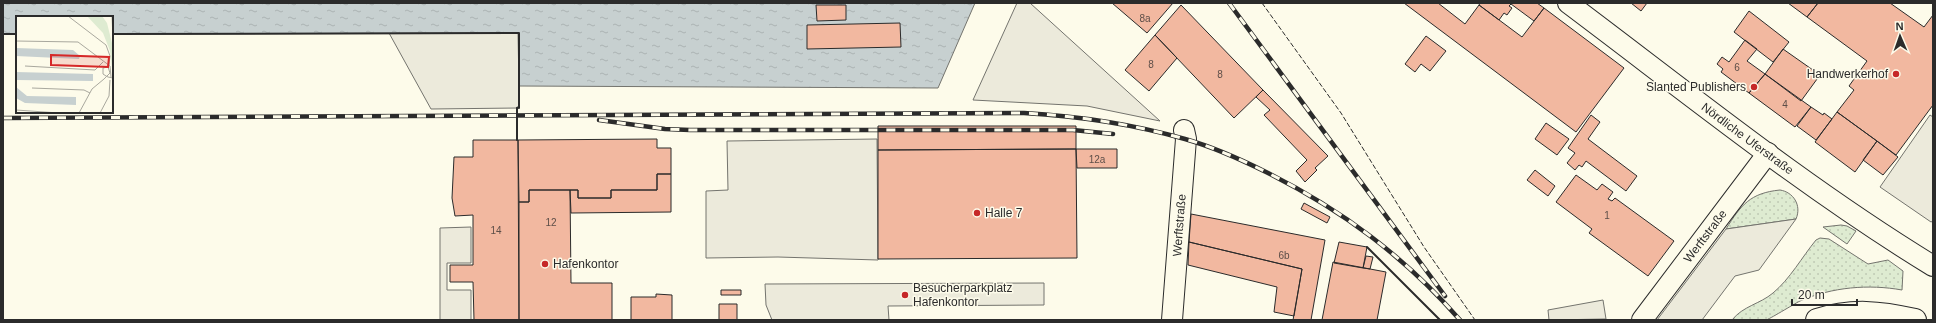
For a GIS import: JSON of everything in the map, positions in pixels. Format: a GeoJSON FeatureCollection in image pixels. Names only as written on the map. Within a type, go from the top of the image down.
{"type":"FeatureCollection","features":[{"type":"Feature","properties":{"kind":"main road"},"geometry":{"type":"LineString","coordinates":[[1817,320],[1857,312],[1888,314],[1914,320]]}},
{"type":"Feature","properties":{"kind":"street","name":"Nördliche Uferstraße"},"geometry":{"type":"LineString","coordinates":[[1568,3],[1768,153],[1883,236],[1933,266]]}},
{"type":"Feature","properties":{"kind":"street","name":"Werftstraße"},"geometry":{"type":"LineString","coordinates":[[1172,320],[1186,139],[1184,130]]}},
{"type":"Feature","properties":{"kind":"street","name":"Werftstraße"},"geometry":{"type":"LineString","coordinates":[[1642,320],[1768,153]]}},
{"type":"Feature","properties":{"kind":"green space"},"geometry":{"type":"Polygon","coordinates":[[[1780,190],[1789,193],[1795,200],[1798,209],[1796,219],[1726,229],[1747,202],[1761,194],[1780,190]]]}},
{"type":"Feature","properties":{"kind":"green space"},"geometry":{"type":"Polygon","coordinates":[[[1841,225],[1847,226],[1856,231],[1847,244],[1823,227],[1841,225]]]}},
{"type":"Feature","properties":{"kind":"green space"},"geometry":{"type":"Polygon","coordinates":[[[1820,238],[1829,239],[1868,264],[1888,260],[1903,271],[1902,290],[1864,287],[1838,290],[1812,296],[1800,301],[1766,320],[1732,320],[1741,311],[1773,293],[1790,275],[1816,240],[1820,238]]]}},
{"type":"Feature","properties":{"kind":"shaded area"},"geometry":{"type":"Polygon","coordinates":[[[1017,3],[1030,3],[1160,121],[1087,106],[973,100],[1017,3]]]}},
{"type":"Feature","properties":{"kind":"shaded area"},"geometry":{"type":"Polygon","coordinates":[[[389,33],[519,33],[519,108],[431,109],[389,33]]]}},
{"type":"Feature","properties":{"kind":"shaded area"},"geometry":{"type":"Polygon","coordinates":[[[1930,115],[1933,117],[1933,221],[1931,222],[1880,187],[1930,115]]]}},
{"type":"Feature","properties":{"kind":"shaded area"},"geometry":{"type":"Polygon","coordinates":[[[877,139],[878,260],[778,257],[706,258],[706,191],[728,190],[727,141],[877,139]]]}},
{"type":"Feature","properties":{"kind":"shaded area"},"geometry":{"type":"Polygon","coordinates":[[[1796,219],[1759,270],[1735,276],[1702,320],[1657,320],[1726,229],[1796,219]]]}},
{"type":"Feature","properties":{"kind":"shaded area"},"geometry":{"type":"Polygon","coordinates":[[[471,227],[471,263],[447,263],[447,290],[471,290],[471,320],[440,320],[440,228],[471,227]]]}},
{"type":"Feature","properties":{"kind":"shaded area","name":"Besucherparkplatz Hafenkontor"},"geometry":{"type":"Polygon","coordinates":[[[1044,283],[1044,305],[888,306],[889,320],[772,320],[766,305],[765,284],[1044,283]]]}},
{"type":"Feature","properties":{"kind":"shaded area"},"geometry":{"type":"Polygon","coordinates":[[[1603,300],[1606,319],[1549,320],[1548,310],[1603,300]]]}},
{"type":"Feature","properties":{"kind":"water"},"geometry":{"type":"Polygon","coordinates":[[[3,3],[975,3],[938,88],[519,86],[518,33],[113,34],[113,16],[16,16],[16,34],[3,34],[3,3]]]}},
{"type":"Feature","properties":{"kind":"building"},"geometry":{"type":"Polygon","coordinates":[[[1112,3],[1173,3],[1147,33],[1112,3]]]}},
{"type":"Feature","properties":{"kind":"building"},"geometry":{"type":"Polygon","coordinates":[[[1404,3],[1438,3],[1465,24],[1479,5],[1522,37],[1544,8],[1624,68],[1576,132],[1404,3]]]}},
{"type":"Feature","properties":{"kind":"building"},"geometry":{"type":"Polygon","coordinates":[[[1480,3],[1537,3],[1544,8],[1534,21],[1511,4],[1509,6],[1512,8],[1507,15],[1504,13],[1499,20],[1479,5],[1480,3]]]}},
{"type":"Feature","properties":{"kind":"building"},"geometry":{"type":"Polygon","coordinates":[[[1631,3],[1647,3],[1641,11],[1631,3]]]}},
{"type":"Feature","properties":{"kind":"building"},"geometry":{"type":"Polygon","coordinates":[[[1788,3],[1818,3],[1807,17],[1788,3]]]}},
{"type":"Feature","properties":{"kind":"building","name":"Handwerkerhof"},"geometry":{"type":"Polygon","coordinates":[[[1818,3],[1890,3],[1924,27],[1933,15],[1933,105],[1896,155],[1837,112],[1854,90],[1849,86],[1867,61],[1807,17],[1818,3]]]}},
{"type":"Feature","properties":{"kind":"building"},"geometry":{"type":"Polygon","coordinates":[[[816,5],[846,5],[846,20],[817,21],[816,5]]]}},
{"type":"Feature","properties":{"kind":"building"},"geometry":{"type":"Polygon","coordinates":[[[1181,5],[1263,90],[1234,118],[1155,35],[1181,5]]]}},
{"type":"Feature","properties":{"kind":"building"},"geometry":{"type":"Polygon","coordinates":[[[1749,11],[1789,42],[1773,62],[1734,32],[1749,11]]]}},
{"type":"Feature","properties":{"kind":"building"},"geometry":{"type":"Polygon","coordinates":[[[900,23],[901,47],[807,49],[807,25],[900,23]]]}},
{"type":"Feature","properties":{"kind":"building"},"geometry":{"type":"Polygon","coordinates":[[[1155,35],[1177,58],[1149,91],[1125,70],[1155,35]]]}},
{"type":"Feature","properties":{"kind":"building"},"geometry":{"type":"Polygon","coordinates":[[[1426,36],[1446,51],[1430,71],[1421,64],[1415,72],[1405,64],[1426,36]]]}},
{"type":"Feature","properties":{"kind":"building"},"geometry":{"type":"Polygon","coordinates":[[[1745,40],[1757,49],[1747,61],[1765,74],[1749,93],[1721,72],[1723,69],[1717,64],[1722,57],[1729,62],[1745,40]]]}},
{"type":"Feature","properties":{"kind":"building"},"geometry":{"type":"Polygon","coordinates":[[[1783,49],[1820,75],[1801,101],[1765,74],[1783,49]]]}},
{"type":"Feature","properties":{"kind":"building"},"geometry":{"type":"Polygon","coordinates":[[[1765,74],[1811,107],[1795,127],[1749,93],[1765,74]]]}},
{"type":"Feature","properties":{"kind":"building"},"geometry":{"type":"Polygon","coordinates":[[[1263,90],[1328,156],[1315,168],[1317,170],[1305,182],[1296,171],[1307,160],[1264,115],[1270,110],[1256,97],[1263,90]]]}},
{"type":"Feature","properties":{"kind":"building"},"geometry":{"type":"Polygon","coordinates":[[[1811,107],[1823,115],[1824,113],[1832,119],[1816,140],[1797,126],[1811,107]]]}},
{"type":"Feature","properties":{"kind":"building"},"geometry":{"type":"Polygon","coordinates":[[[1837,112],[1877,141],[1855,172],[1815,142],[1837,112]]]}},
{"type":"Feature","properties":{"kind":"building"},"geometry":{"type":"Polygon","coordinates":[[[1591,115],[1600,122],[1588,139],[1637,176],[1626,191],[1586,161],[1582,167],[1579,165],[1575,170],[1567,163],[1575,153],[1568,148],[1591,115]]]}},
{"type":"Feature","properties":{"kind":"building"},"geometry":{"type":"Polygon","coordinates":[[[1546,123],[1569,139],[1557,155],[1535,139],[1546,123]]]}},
{"type":"Feature","properties":{"kind":"building"},"geometry":{"type":"Polygon","coordinates":[[[878,126],[1076,126],[1076,149],[878,150],[878,126]]]}},
{"type":"Feature","properties":{"kind":"building"},"geometry":{"type":"Polygon","coordinates":[[[657,139],[657,148],[671,148],[671,174],[657,174],[657,190],[611,190],[611,198],[578,198],[578,190],[529,190],[529,202],[519,202],[518,140],[657,139]]]}},
{"type":"Feature","properties":{"kind":"building"},"geometry":{"type":"Polygon","coordinates":[[[473,140],[518,140],[519,320],[474,320],[473,282],[450,282],[450,265],[473,265],[473,215],[455,216],[452,198],[454,157],[473,157],[473,140]]]}},
{"type":"Feature","properties":{"kind":"building"},"geometry":{"type":"Polygon","coordinates":[[[1877,141],[1898,157],[1883,175],[1863,160],[1877,141]]]}},
{"type":"Feature","properties":{"kind":"building"},"geometry":{"type":"Polygon","coordinates":[[[1076,149],[1117,149],[1117,168],[1077,168],[1076,149]]]}},
{"type":"Feature","properties":{"kind":"building","name":"Halle 7"},"geometry":{"type":"Polygon","coordinates":[[[1076,149],[1077,258],[878,259],[878,150],[1076,149]]]}},
{"type":"Feature","properties":{"kind":"building"},"geometry":{"type":"Polygon","coordinates":[[[1535,170],[1555,186],[1548,196],[1527,180],[1535,170]]]}},
{"type":"Feature","properties":{"kind":"building"},"geometry":{"type":"Polygon","coordinates":[[[657,174],[671,174],[671,212],[571,213],[570,190],[578,190],[578,198],[611,198],[611,190],[657,190],[657,174]]]}},
{"type":"Feature","properties":{"kind":"building"},"geometry":{"type":"Polygon","coordinates":[[[1576,175],[1597,190],[1602,184],[1613,192],[1608,199],[1612,201],[1615,198],[1674,241],[1648,276],[1589,233],[1592,229],[1556,202],[1576,175]]]}},
{"type":"Feature","properties":{"kind":"building","name":"Hafenkontor"},"geometry":{"type":"Polygon","coordinates":[[[529,190],[570,190],[571,283],[612,283],[612,320],[519,320],[519,202],[529,202],[529,190]]]}},
{"type":"Feature","properties":{"kind":"building"},"geometry":{"type":"Polygon","coordinates":[[[1304,203],[1330,217],[1327,223],[1301,209],[1304,203]]]}},
{"type":"Feature","properties":{"kind":"building"},"geometry":{"type":"Polygon","coordinates":[[[1191,214],[1325,240],[1311,320],[1293,320],[1302,269],[1189,242],[1191,214]]]}},
{"type":"Feature","properties":{"kind":"building"},"geometry":{"type":"Polygon","coordinates":[[[1189,242],[1302,269],[1294,316],[1274,312],[1277,287],[1188,265],[1189,242]]]}},
{"type":"Feature","properties":{"kind":"building"},"geometry":{"type":"Polygon","coordinates":[[[1339,242],[1367,247],[1363,268],[1334,263],[1339,242]]]}},
{"type":"Feature","properties":{"kind":"building"},"geometry":{"type":"Polygon","coordinates":[[[1366,256],[1373,257],[1370,269],[1363,268],[1366,256]]]}},
{"type":"Feature","properties":{"kind":"building"},"geometry":{"type":"Polygon","coordinates":[[[1333,262],[1386,272],[1377,320],[1322,320],[1333,262]]]}},
{"type":"Feature","properties":{"kind":"building"},"geometry":{"type":"Polygon","coordinates":[[[721,290],[741,290],[741,295],[721,295],[721,290]]]}},
{"type":"Feature","properties":{"kind":"building"},"geometry":{"type":"Polygon","coordinates":[[[656,294],[672,295],[672,320],[631,320],[631,297],[656,297],[656,294]]]}},
{"type":"Feature","properties":{"kind":"building"},"geometry":{"type":"Polygon","coordinates":[[[719,304],[737,304],[737,320],[719,320],[719,304]]]}},
{"type":"Feature","properties":{"kind":"railway"},"geometry":{"type":"LineString","coordinates":[[1229,3],[1445,296]]}},
{"type":"Feature","properties":{"kind":"railway"},"geometry":{"type":"LineString","coordinates":[[3,118],[1024,113],[1064,116],[1125,125],[1195,142],[1236,158],[1266,172],[1320,202],[1370,236],[1417,275],[1460,320]]}},
{"type":"Feature","properties":{"kind":"railway"},"geometry":{"type":"LineString","coordinates":[[599,120],[665,129],[690,130],[1073,130],[1113,134]]}},
{"type":"Feature","properties":{"kind":"fence"},"geometry":{"type":"LineString","coordinates":[[1262,3],[1341,113],[1424,247],[1475,320]]}},
{"type":"Feature","properties":{"kind":"wall"},"geometry":{"type":"LineString","coordinates":[[113,34],[519,33],[519,108]]}},
{"type":"Feature","properties":{"kind":"wall"},"geometry":{"type":"LineString","coordinates":[[3,34],[16,34]]}},
{"type":"Feature","properties":{"kind":"wall"},"geometry":{"type":"LineString","coordinates":[[517,140],[517,108],[519,107]]}},
{"type":"Feature","properties":{"kind":"wall"},"geometry":{"type":"LineString","coordinates":[[1367,247],[1440,320]]}},
{"type":"Feature","properties":{"kind":"place","name":"Handwerkerhof"},"geometry":{"type":"Point","coordinates":[1896,74]}},
{"type":"Feature","properties":{"kind":"place","name":"Slanted Publishers"},"geometry":{"type":"Point","coordinates":[1754,87]}},
{"type":"Feature","properties":{"kind":"place","name":"Halle 7"},"geometry":{"type":"Point","coordinates":[977,213]}},
{"type":"Feature","properties":{"kind":"place","name":"Hafenkontor"},"geometry":{"type":"Point","coordinates":[545,264]}},
{"type":"Feature","properties":{"kind":"place","name":"Besucherparkplatz Hafenkontor"},"geometry":{"type":"Point","coordinates":[905,295]}}]}
